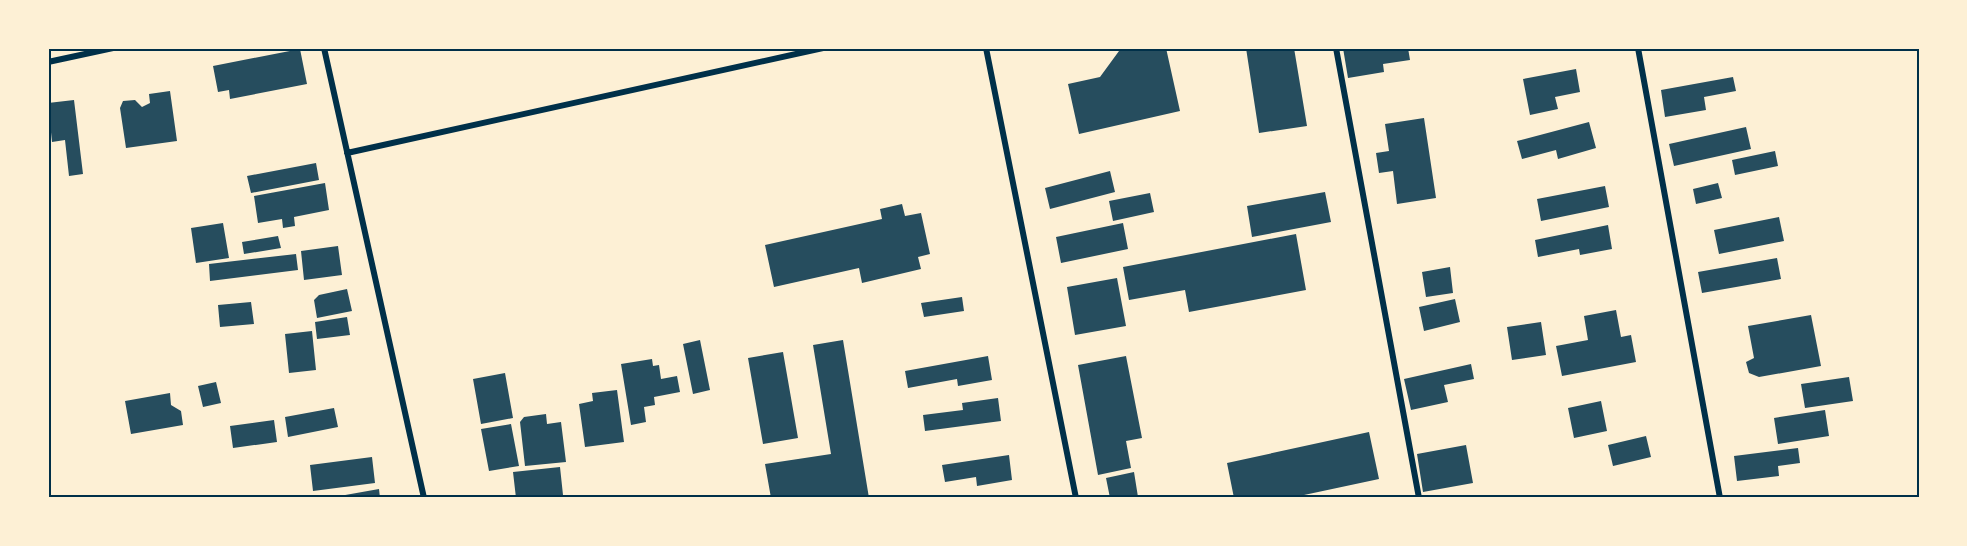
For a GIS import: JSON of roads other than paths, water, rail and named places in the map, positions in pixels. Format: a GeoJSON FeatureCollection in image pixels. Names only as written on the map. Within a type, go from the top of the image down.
{"type":"FeatureCollection","features":[{"type":"Feature","properties":{"kind":"street"},"geometry":{"type":"LineString","coordinates":[[48,62],[113,48]]}},
{"type":"Feature","properties":{"kind":"street"},"geometry":{"type":"LineString","coordinates":[[324,48],[424,498]]}},
{"type":"Feature","properties":{"kind":"street"},"geometry":{"type":"LineString","coordinates":[[347,153],[823,48]]}},
{"type":"Feature","properties":{"kind":"street"},"geometry":{"type":"LineString","coordinates":[[986,48],[1076,498]]}},
{"type":"Feature","properties":{"kind":"street"},"geometry":{"type":"LineString","coordinates":[[1336,48],[1419,498]]}},
{"type":"Feature","properties":{"kind":"street"},"geometry":{"type":"LineString","coordinates":[[1638,48],[1720,498]]}}]}
